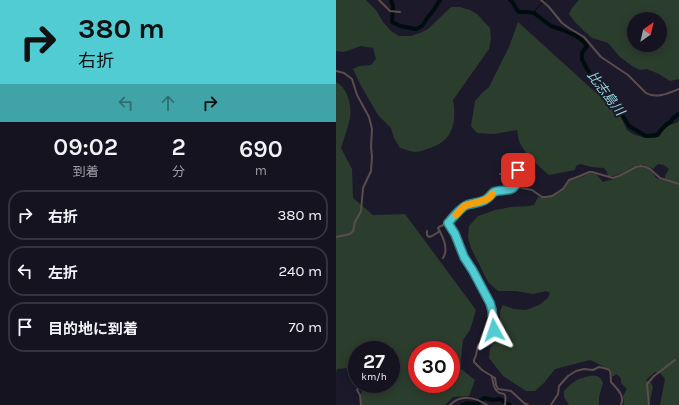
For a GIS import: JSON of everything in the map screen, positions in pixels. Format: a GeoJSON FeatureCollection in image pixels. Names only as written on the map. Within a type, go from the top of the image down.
{"type":"FeatureCollection","features":[{"type":"Feature","properties":{"kind":"street"},"geometry":{"type":"LineString","coordinates":[[379,0],[390,11],[400,12]]}},
{"type":"Feature","properties":{"kind":"street"},"geometry":{"type":"LineString","coordinates":[[542,1],[562,23],[584,37],[601,57],[628,75],[649,95],[655,96],[679,89]]}},
{"type":"Feature","properties":{"kind":"street"},"geometry":{"type":"LineString","coordinates":[[336,71],[342,72],[352,79],[357,95],[371,121],[372,157],[370,171],[363,188],[361,212],[355,222],[353,231],[350,234],[336,237]]}},
{"type":"Feature","properties":{"kind":"street"},"geometry":{"type":"LineString","coordinates":[[514,176],[517,166]]}},
{"type":"Feature","properties":{"kind":"street"},"geometry":{"type":"LineString","coordinates":[[517,184],[522,188],[532,190],[538,195],[546,197],[552,196],[563,189],[569,180],[588,172],[613,178],[640,166],[650,169],[660,178],[679,184]]}},
{"type":"Feature","properties":{"kind":"street"},"geometry":{"type":"LineString","coordinates":[[518,170],[522,176]]}},
{"type":"Feature","properties":{"kind":"street"},"geometry":{"type":"LineString","coordinates":[[427,231],[427,235],[429,237],[432,236],[440,231],[439,228],[449,222],[462,208],[467,205],[485,200],[494,192],[513,188],[522,176],[529,175],[529,170]]}},
{"type":"Feature","properties":{"kind":"street"},"geometry":{"type":"LineString","coordinates":[[500,174],[509,172],[518,181]]}},
{"type":"Feature","properties":{"kind":"street"},"geometry":{"type":"LineString","coordinates":[[504,180],[506,180],[513,188]]}},
{"type":"Feature","properties":{"kind":"street"},"geometry":{"type":"LineString","coordinates":[[449,222],[448,223],[455,234],[464,257],[491,306],[494,330],[478,345],[474,362],[482,370],[495,378],[498,389],[511,391],[524,404],[528,405]]}},
{"type":"Feature","properties":{"kind":"street"},"geometry":{"type":"LineString","coordinates":[[440,231],[445,243],[445,255],[443,258]]}},
{"type":"Feature","properties":{"kind":"street"},"geometry":{"type":"LineString","coordinates":[[649,405],[647,384],[652,378],[675,360]]}},
{"type":"Feature","properties":{"kind":"street"},"geometry":{"type":"LineString","coordinates":[[551,405],[558,394],[559,386],[568,376],[576,371],[584,369],[595,370],[599,367],[610,371],[611,382],[621,394],[621,405]]}},
{"type":"Feature","properties":{"kind":"street"},"geometry":{"type":"LineString","coordinates":[[492,377],[495,389],[499,393],[505,394],[505,405]]}},
{"type":"Feature","properties":{"kind":"street"},"geometry":{"type":"LineString","coordinates":[[359,393],[361,405]]}},
{"type":"Feature","properties":{"kind":"street"},"geometry":{"type":"LineString","coordinates":[[450,405],[456,400],[466,398],[480,400],[487,405]]}},
{"type":"Feature","properties":{"kind":"green space"},"geometry":{"type":"Polygon","coordinates":[[[336,0],[366,0],[376,10],[383,22],[391,31],[399,36],[411,36],[428,29],[451,7],[460,7],[470,10],[477,14],[490,28],[491,39],[489,49],[453,100],[453,124],[448,136],[443,142],[436,146],[417,152],[400,148],[394,138],[391,128],[378,115],[353,69],[359,66],[371,65],[376,59],[373,48],[361,46],[344,52],[336,51],[336,0]]]}},
{"type":"Feature","properties":{"kind":"green space"},"geometry":{"type":"Polygon","coordinates":[[[579,0],[679,0],[679,79],[670,81],[647,69],[640,70],[632,66],[620,57],[608,43],[592,38],[575,22],[569,14],[579,0]]]}},
{"type":"Feature","properties":{"kind":"green space"},"geometry":{"type":"Polygon","coordinates":[[[518,22],[594,91],[616,107],[627,130],[633,134],[645,138],[655,138],[660,136],[662,131],[661,128],[666,124],[679,121],[679,183],[665,179],[665,175],[669,169],[664,165],[658,164],[653,169],[645,165],[640,165],[618,175],[608,176],[604,168],[580,164],[576,166],[575,170],[549,175],[525,152],[519,141],[517,130],[494,134],[477,133],[471,126],[475,101],[489,87],[509,47],[518,22]]]}},
{"type":"Feature","properties":{"kind":"green space"},"geometry":{"type":"Polygon","coordinates":[[[336,82],[344,88],[350,103],[350,118],[341,148],[352,169],[353,198],[373,215],[405,214],[476,310],[470,330],[463,340],[460,368],[475,380],[469,396],[453,397],[445,405],[362,405],[362,393],[400,393],[400,341],[348,341],[348,368],[337,369],[336,373],[336,82]]]}},
{"type":"Feature","properties":{"kind":"green space"},"geometry":{"type":"Polygon","coordinates":[[[640,167],[650,170],[656,178],[679,185],[679,405],[660,405],[665,379],[660,373],[655,372],[646,380],[651,383],[653,387],[649,405],[624,405],[623,396],[627,389],[621,383],[621,378],[616,374],[612,376],[611,370],[590,360],[555,369],[544,383],[535,391],[526,391],[503,376],[489,358],[490,348],[499,334],[500,311],[503,305],[514,309],[526,310],[539,305],[548,298],[550,293],[546,291],[533,294],[516,291],[498,291],[488,282],[471,248],[468,238],[469,226],[478,216],[495,210],[534,205],[538,197],[549,197],[562,191],[570,180],[582,177],[589,173],[596,174],[603,182],[617,178],[640,167]]]}},
{"type":"Feature","properties":{"kind":"green space"},"geometry":{"type":"Polygon","coordinates":[[[598,376],[603,383],[599,397],[599,405],[569,405],[564,397],[564,391],[581,378],[598,376]]]}},
{"type":"Feature","properties":{"kind":"waterway","name":"比志島川"},"geometry":{"type":"LineString","coordinates":[[391,0],[393,6],[392,22],[400,26],[416,29],[422,26],[440,0]]}},
{"type":"Feature","properties":{"kind":"waterway","name":"比志島川"},"geometry":{"type":"LineString","coordinates":[[510,0],[519,12],[534,13],[551,26],[576,36],[584,42],[587,46],[582,53],[582,59],[586,67],[591,76],[603,85],[607,94],[629,126],[646,136],[657,135],[671,122],[672,119],[679,114]]}},
{"type":"Feature","properties":{"kind":"waterway"},"geometry":{"type":"LineString","coordinates":[[534,13],[545,0]]}},
{"type":"Feature","properties":{"kind":"waterway"},"geometry":{"type":"LineString","coordinates":[[462,405],[467,403],[477,404],[484,398],[493,400],[500,399],[510,405]]}},
{"type":"Feature","properties":{"kind":"slow traffic"},"geometry":{"type":"LineString","coordinates":[[456,215],[464,206],[485,200],[492,194]]}},
{"type":"Feature","properties":{"kind":"route"},"geometry":{"type":"LineString","coordinates":[[494,330],[490,303],[464,257],[455,234],[448,223],[462,208],[467,205],[485,200],[494,192],[514,188],[522,176],[518,170]]}}]}
